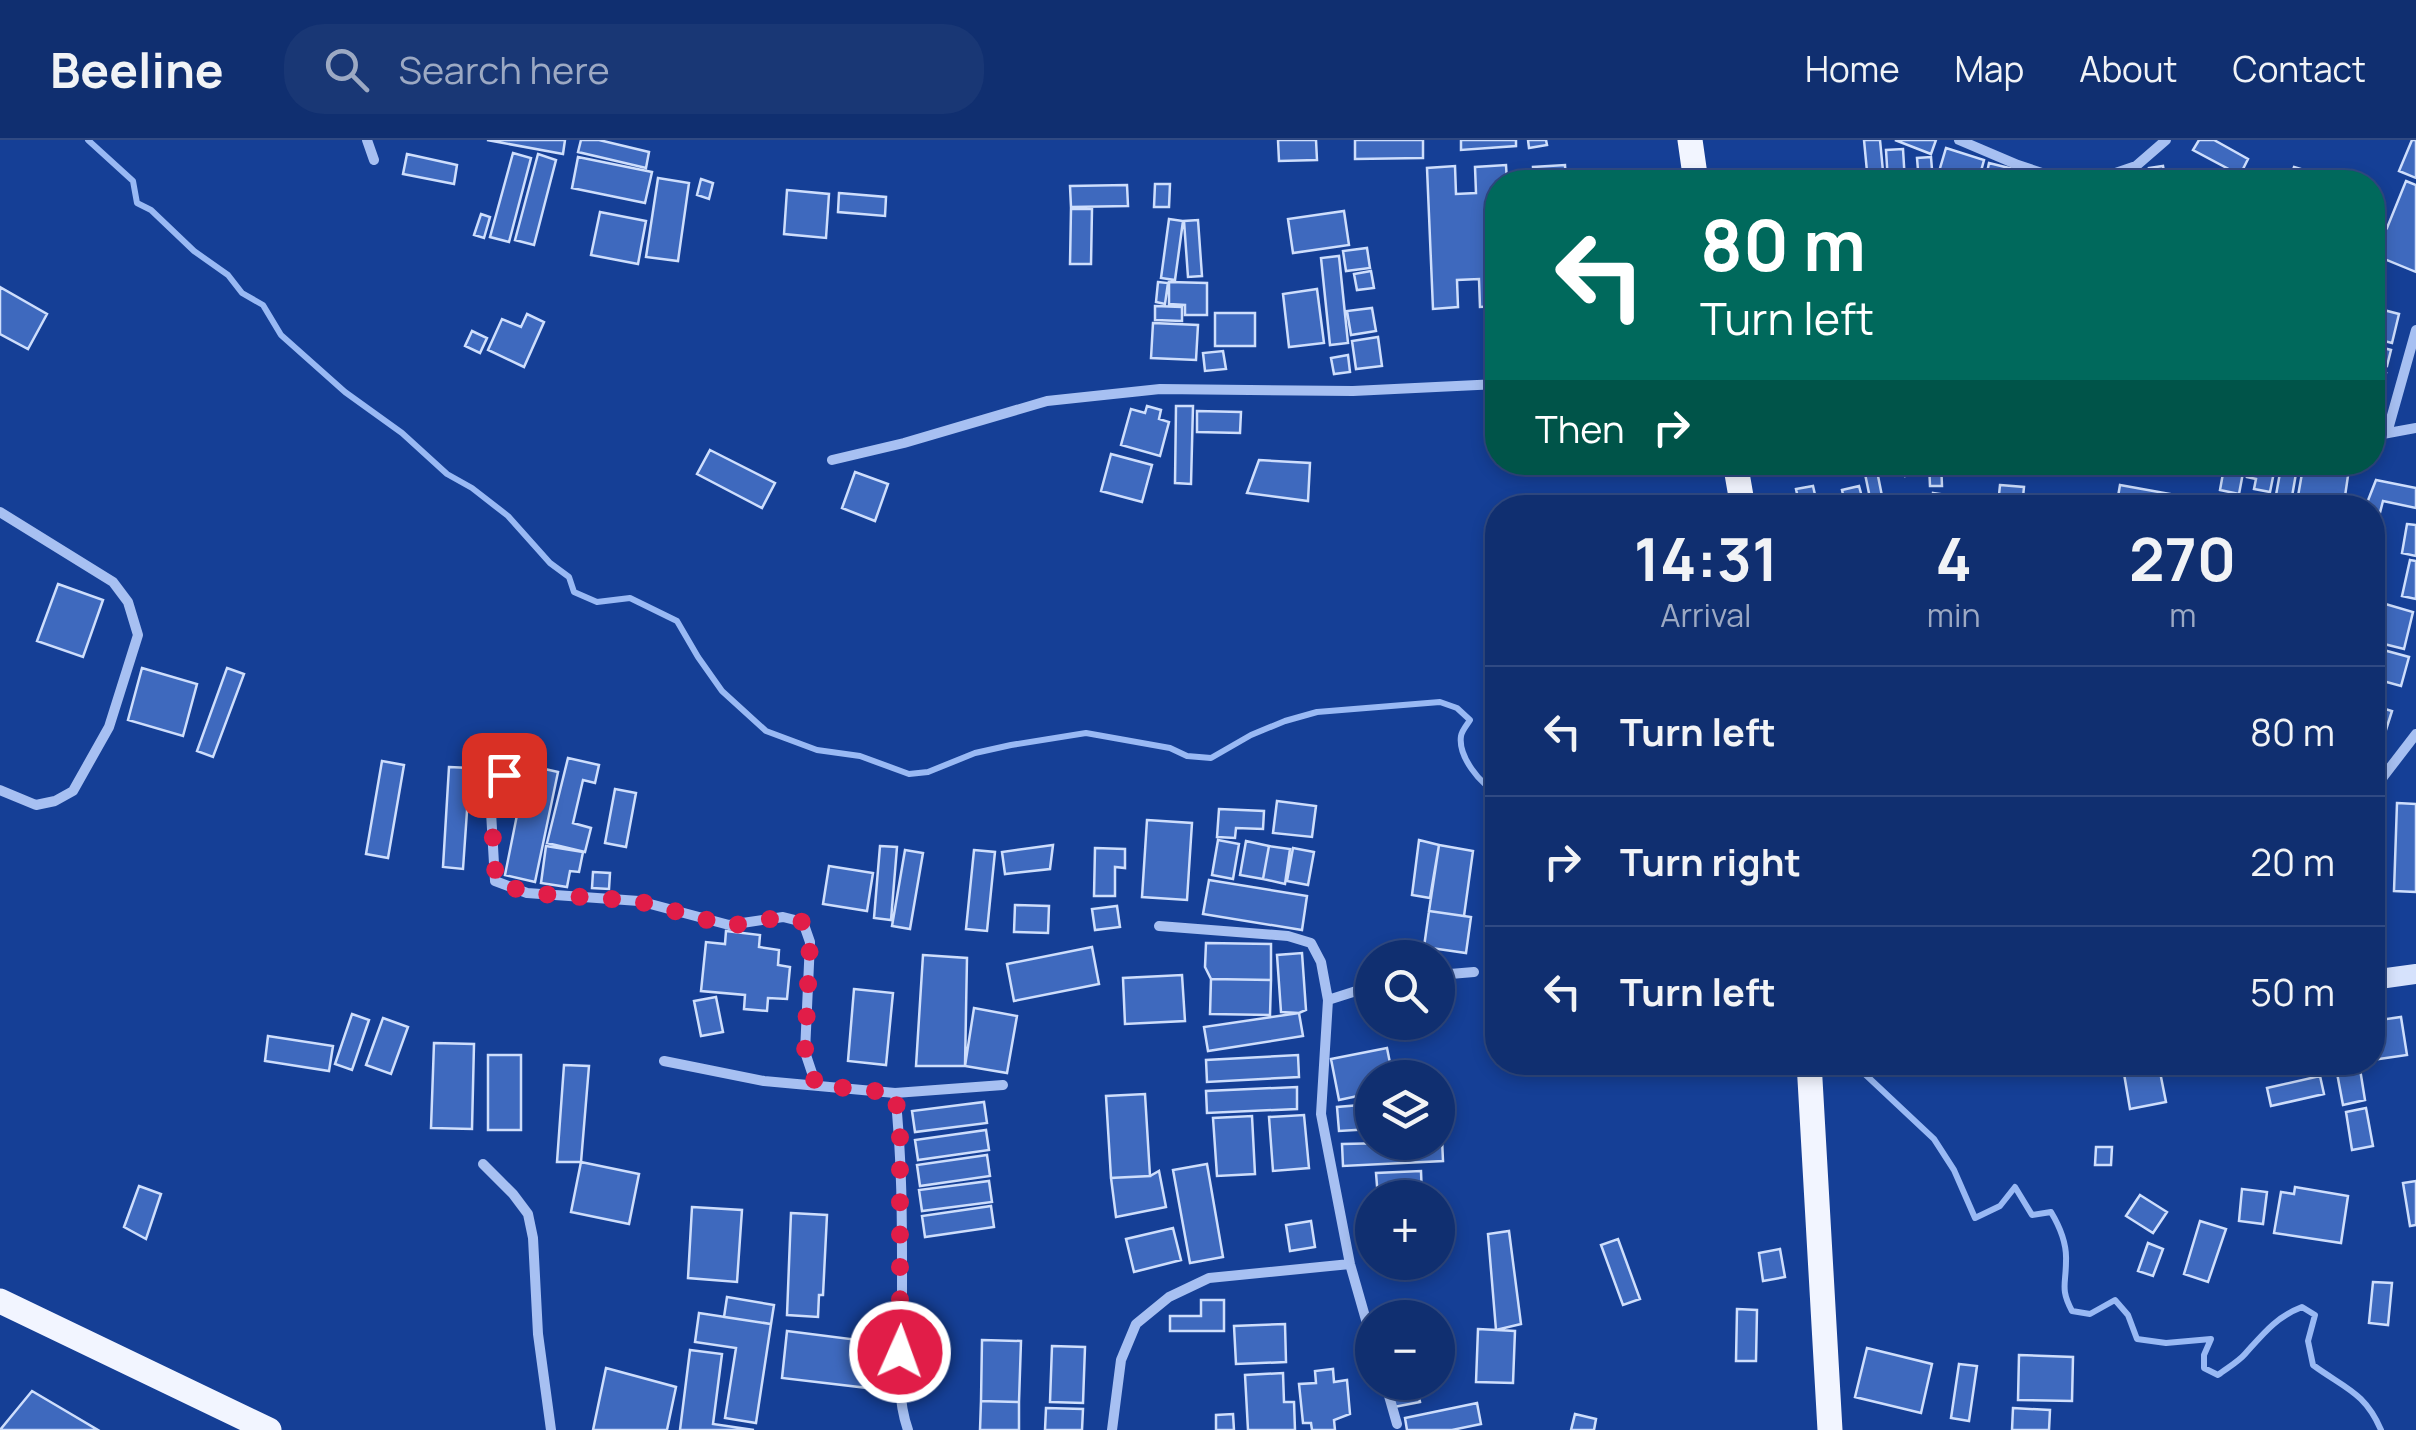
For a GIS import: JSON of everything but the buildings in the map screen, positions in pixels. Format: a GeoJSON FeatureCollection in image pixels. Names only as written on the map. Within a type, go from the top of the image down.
{"type":"FeatureCollection","features":[{"type":"Feature","properties":{"kind":"main road"},"geometry":{"type":"LineString","coordinates":[[1690,140],[1694,170]]}},
{"type":"Feature","properties":{"kind":"main road"},"geometry":{"type":"LineString","coordinates":[[1810,1075],[1830,1430]]}},
{"type":"Feature","properties":{"kind":"main road"},"geometry":{"type":"LineString","coordinates":[[1,1302],[269,1430]]}},
{"type":"Feature","properties":{"kind":"street"},"geometry":{"type":"LineString","coordinates":[[367,140],[374,160]]}},
{"type":"Feature","properties":{"kind":"street"},"geometry":{"type":"LineString","coordinates":[[1959,140],[2033,170]]}},
{"type":"Feature","properties":{"kind":"street"},"geometry":{"type":"LineString","coordinates":[[2124,170],[2136,166],[2166,140]]}},
{"type":"Feature","properties":{"kind":"street"},"geometry":{"type":"LineString","coordinates":[[2416,330],[2387,433],[2416,428]]}},
{"type":"Feature","properties":{"kind":"street"},"geometry":{"type":"LineString","coordinates":[[832,460],[1047,400],[1160,389],[1353,392],[1485,385]]}},
{"type":"Feature","properties":{"kind":"street"},"geometry":{"type":"LineString","coordinates":[[0,512],[113,582],[128,602],[138,635],[109,727],[73,790],[55,801],[36,805],[0,790]]}},
{"type":"Feature","properties":{"kind":"street"},"geometry":{"type":"LineString","coordinates":[[2385,775],[2416,734]]}},
{"type":"Feature","properties":{"kind":"street"},"geometry":{"type":"LineString","coordinates":[[504,775],[491,812],[496,881],[527,893],[638,901],[729,926],[782,917],[803,922],[810,942],[805,1052],[816,1085]]}},
{"type":"Feature","properties":{"kind":"street"},"geometry":{"type":"LineString","coordinates":[[1160,926],[1288,936],[1311,944],[1321,962],[1328,1000],[1321,1114],[1360,1300]]}},
{"type":"Feature","properties":{"kind":"street"},"geometry":{"type":"LineString","coordinates":[[1455,974],[1474,972]]}},
{"type":"Feature","properties":{"kind":"street"},"geometry":{"type":"LineString","coordinates":[[2385,978],[2416,974]]}},
{"type":"Feature","properties":{"kind":"street"},"geometry":{"type":"LineString","coordinates":[[1328,1000],[1355,991]]}},
{"type":"Feature","properties":{"kind":"street"},"geometry":{"type":"LineString","coordinates":[[664,1061],[764,1081],[895,1093],[1003,1085]]}},
{"type":"Feature","properties":{"kind":"street"},"geometry":{"type":"LineString","coordinates":[[895,1093],[900,1131],[902,1313],[898,1391],[908,1430]]}},
{"type":"Feature","properties":{"kind":"street"},"geometry":{"type":"LineString","coordinates":[[483,1164],[528,1214],[551,1430]]}},
{"type":"Feature","properties":{"kind":"street"},"geometry":{"type":"LineString","coordinates":[[1112,1430],[1121,1360],[1136,1324],[1168,1297],[1209,1278],[1350,1264]]}},
{"type":"Feature","properties":{"kind":"street"},"geometry":{"type":"LineString","coordinates":[[1390,1400],[1397,1424]]}},
{"type":"Feature","properties":{"kind":"waterway"},"geometry":{"type":"LineString","coordinates":[[88,140],[133,181],[137,203],[151,210],[194,251],[228,275],[242,293],[263,305],[281,335],[345,392],[402,433],[447,474],[508,516],[550,563],[569,577],[574,592],[597,602],[630,598],[677,621],[722,691],[766,731],[817,750],[860,756],[909,774],[928,772],[975,753],[1086,733],[1211,758],[1251,735],[1317,712],[1440,702],[1457,708],[1470,720],[1463,730],[1461,744],[1467,761],[1485,782]]}},
{"type":"Feature","properties":{"kind":"waterway"},"geometry":{"type":"LineString","coordinates":[[1866,1075],[1934,1139],[1954,1170],[1975,1218],[2000,1206],[2015,1187],[2032,1215],[2051,1212],[2064,1242],[2065,1291],[2072,1311],[2090,1314],[2115,1300],[2128,1315],[2137,1339],[2166,1343],[2211,1339],[2204,1355],[2204,1368],[2218,1375],[2277,1321],[2302,1307],[2315,1315],[2308,1341],[2313,1365],[2361,1399],[2381,1430]]}},
{"type":"Feature","properties":{"kind":"route"},"geometry":{"type":"LineString","coordinates":[[504,775],[491,812],[496,881],[527,893],[638,901],[729,926],[782,917],[803,922],[810,942],[805,1052],[816,1085],[895,1093],[900,1131],[900,1352]]}}]}
